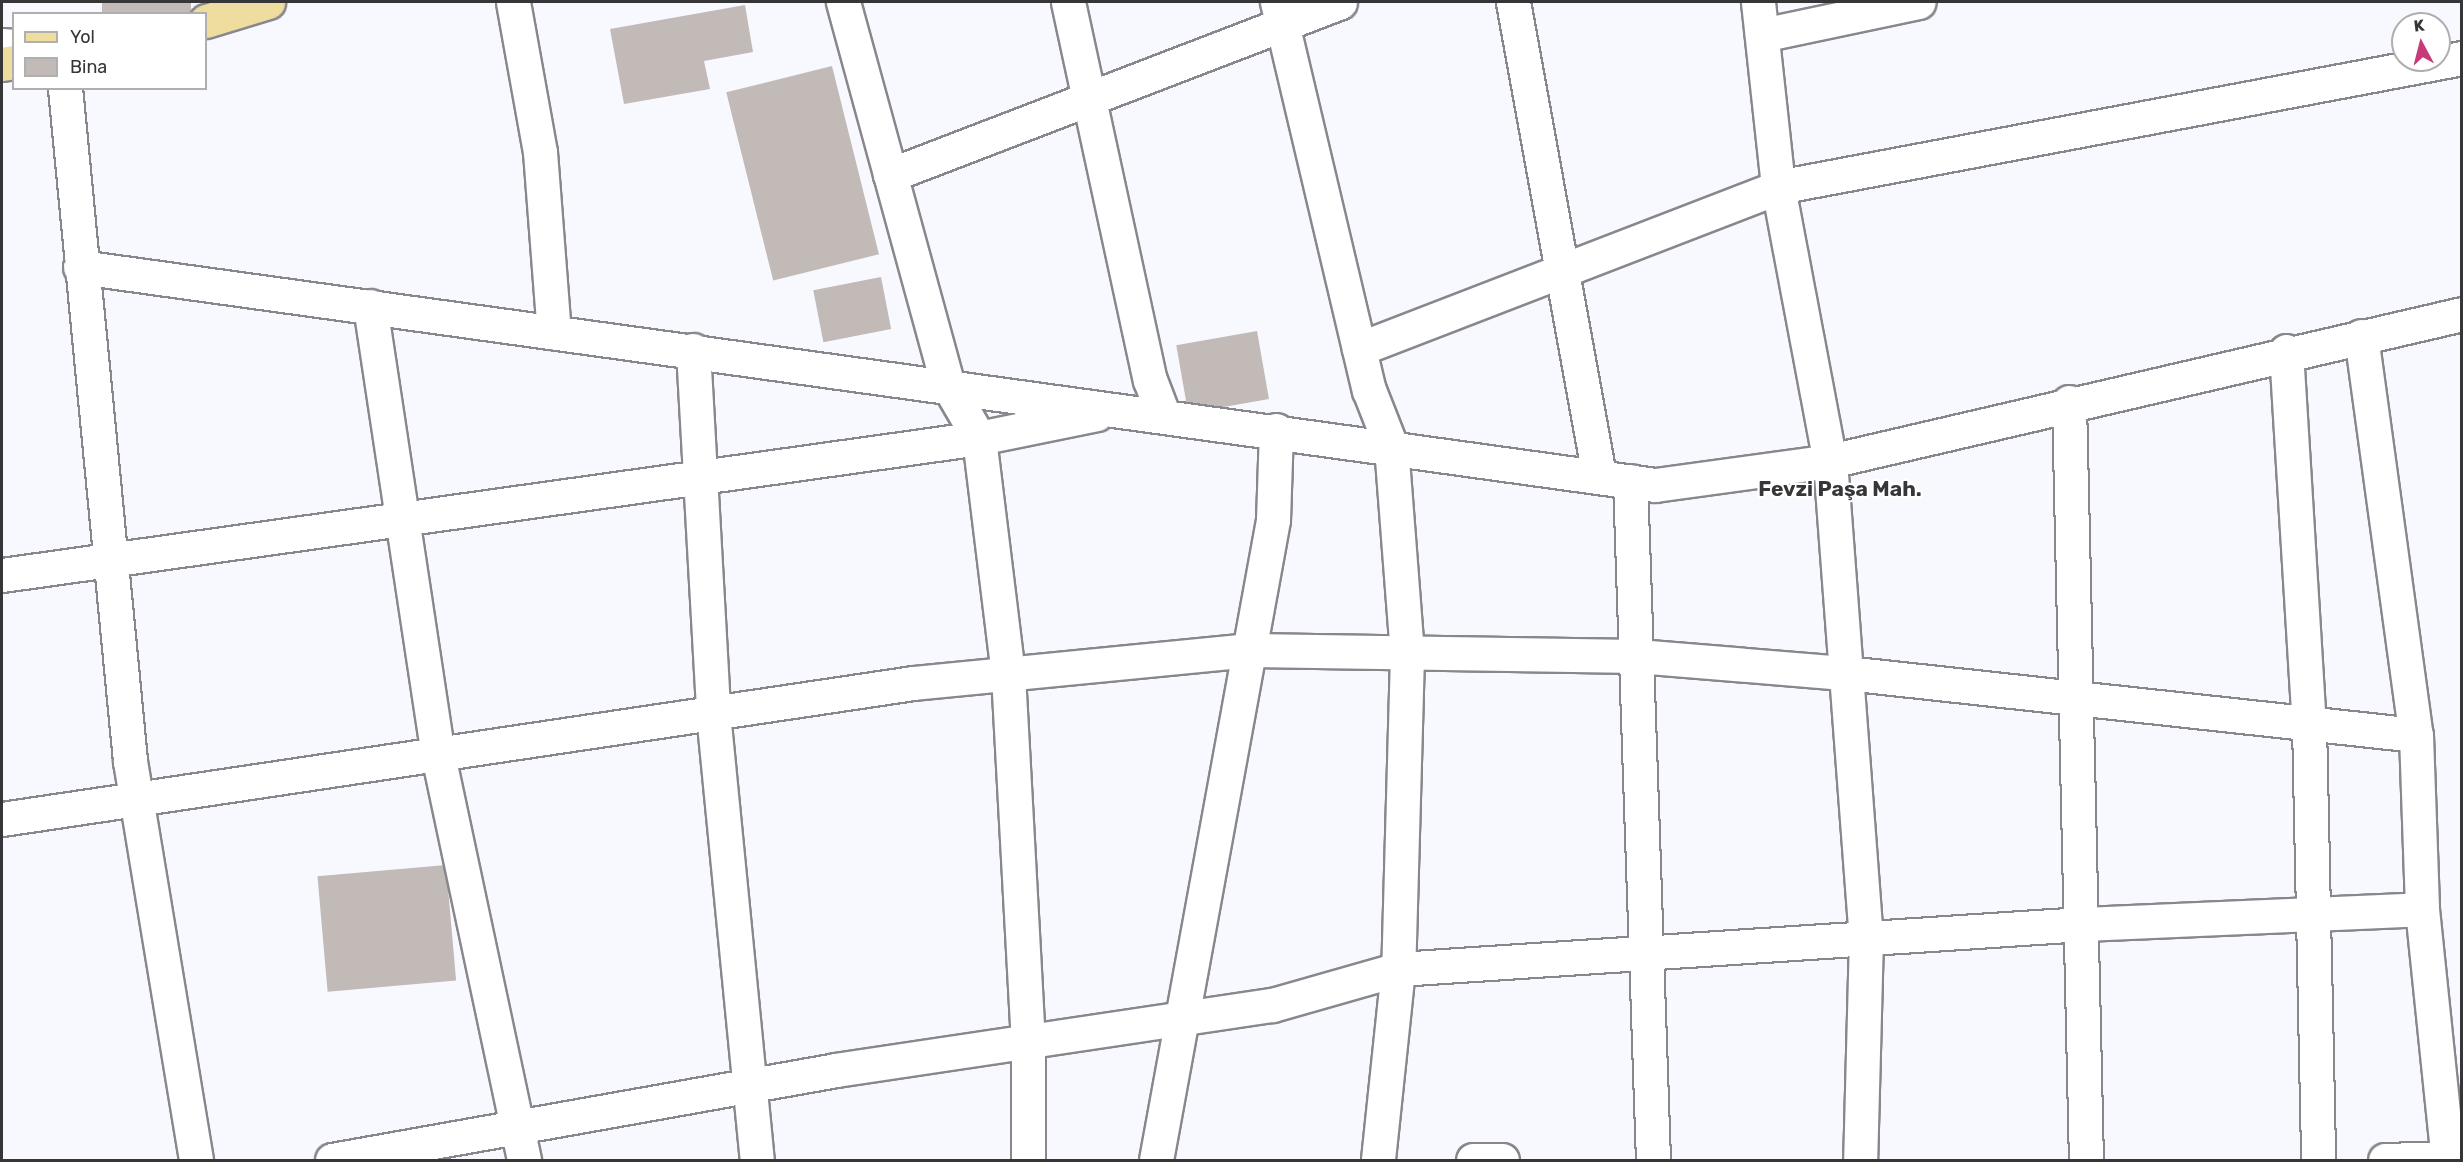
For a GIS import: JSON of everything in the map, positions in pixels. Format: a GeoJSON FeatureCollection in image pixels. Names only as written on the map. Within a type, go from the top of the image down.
{"type":"FeatureCollection","features":[{"type":"Feature","properties":{"kind":"main road"},"geometry":{"type":"LineString","coordinates":[[207,21],[268,2]]}},
{"type":"Feature","properties":{"kind":"street"},"geometry":{"type":"LineString","coordinates":[[513,2],[540,152],[554,332]]}},
{"type":"Feature","properties":{"kind":"street"},"geometry":{"type":"LineString","coordinates":[[843,2],[948,385],[979,438],[1008,674],[1028,1041],[1028,1161]]}},
{"type":"Feature","properties":{"kind":"street"},"geometry":{"type":"LineString","coordinates":[[1068,2],[1150,380],[1163,414]]}},
{"type":"Feature","properties":{"kind":"street"},"geometry":{"type":"LineString","coordinates":[[890,176],[1089,102],[1279,13],[1340,2]]}},
{"type":"Feature","properties":{"kind":"street"},"geometry":{"type":"LineString","coordinates":[[1513,2],[1565,270],[1614,479],[1636,656],[1650,950],[1653,1161]]}},
{"type":"Feature","properties":{"kind":"street"},"geometry":{"type":"LineString","coordinates":[[1758,2],[1778,188],[1830,461],[1866,937],[1860,1161]]}},
{"type":"Feature","properties":{"kind":"street"},"geometry":{"type":"LineString","coordinates":[[1762,35],[1919,2]]}},
{"type":"Feature","properties":{"kind":"street"},"geometry":{"type":"LineString","coordinates":[[1279,13],[1359,349],[1391,446],[1407,655],[1398,969],[1378,1161]]}},
{"type":"Feature","properties":{"kind":"street"},"geometry":{"type":"LineString","coordinates":[[1359,349],[1778,188],[2462,58]]}},
{"type":"Feature","properties":{"kind":"street"},"geometry":{"type":"LineString","coordinates":[[65,90],[109,559],[137,801],[196,1161]]}},
{"type":"Feature","properties":{"kind":"street"},"geometry":{"type":"LineString","coordinates":[[80,267],[1163,414],[1655,485],[1830,461],[2286,351],[2462,314]]}},
{"type":"Feature","properties":{"kind":"street"},"geometry":{"type":"LineString","coordinates":[[370,306],[438,755],[518,1123],[524,1161]]}},
{"type":"Feature","properties":{"kind":"street"},"geometry":{"type":"LineString","coordinates":[[2361,336],[2416,735],[2422,909],[2448,1159],[2385,1161]]}},
{"type":"Feature","properties":{"kind":"street"},"geometry":{"type":"LineString","coordinates":[[693,350],[702,479],[713,713],[747,1085],[757,1161]]}},
{"type":"Feature","properties":{"kind":"street"},"geometry":{"type":"LineString","coordinates":[[2286,351],[2309,723],[2310,914],[2318,1161]]}},
{"type":"Feature","properties":{"kind":"street"},"geometry":{"type":"LineString","coordinates":[[2069,402],[2078,698],[2086,1161]]}},
{"type":"Feature","properties":{"kind":"street"},"geometry":{"type":"LineString","coordinates":[[2,575],[109,559],[403,523],[979,438],[1122,409]]}},
{"type":"Feature","properties":{"kind":"street"},"geometry":{"type":"LineString","coordinates":[[1156,1161],[1273,520],[1276,430]]}},
{"type":"Feature","properties":{"kind":"street"},"geometry":{"type":"LineString","coordinates":[[2,819],[137,801],[713,713],[1008,674],[1251,650],[1407,655],[1636,656],[1846,673],[2416,735]]}},
{"type":"Feature","properties":{"kind":"street"},"geometry":{"type":"LineString","coordinates":[[332,1161],[518,1123],[1028,1041],[1272,1005],[1398,969],[1650,950],[2083,924],[2422,909]]}},
{"type":"Feature","properties":{"kind":"street"},"geometry":{"type":"LineString","coordinates":[[1473,1161],[1502,1161]]}},
{"type":"Feature","properties":{"kind":"building"},"geometry":{"type":"Polygon","coordinates":[[[102,2],[191,2],[191,12],[102,12],[102,2]]]}},
{"type":"Feature","properties":{"kind":"building"},"geometry":{"type":"Polygon","coordinates":[[[745,5],[753,52],[704,61],[710,89],[624,104],[610,29],[745,5]]]}},
{"type":"Feature","properties":{"kind":"building"},"geometry":{"type":"Polygon","coordinates":[[[832,66],[879,254],[773,281],[726,92],[832,66]]]}},
{"type":"Feature","properties":{"kind":"building"},"geometry":{"type":"Polygon","coordinates":[[[881,277],[891,329],[823,342],[813,290],[881,277]]]}},
{"type":"Feature","properties":{"kind":"building"},"geometry":{"type":"Polygon","coordinates":[[[1257,331],[1269,399],[1188,413],[1176,345],[1257,331]]]}},
{"type":"Feature","properties":{"kind":"building"},"geometry":{"type":"Polygon","coordinates":[[[446,865],[456,981],[328,992],[317,876],[446,865]]]}},
{"type":"Feature","properties":{"kind":"district","name":"Fevzi Paşa Mah."},"geometry":{"type":"Point","coordinates":[1840,489]}}]}
